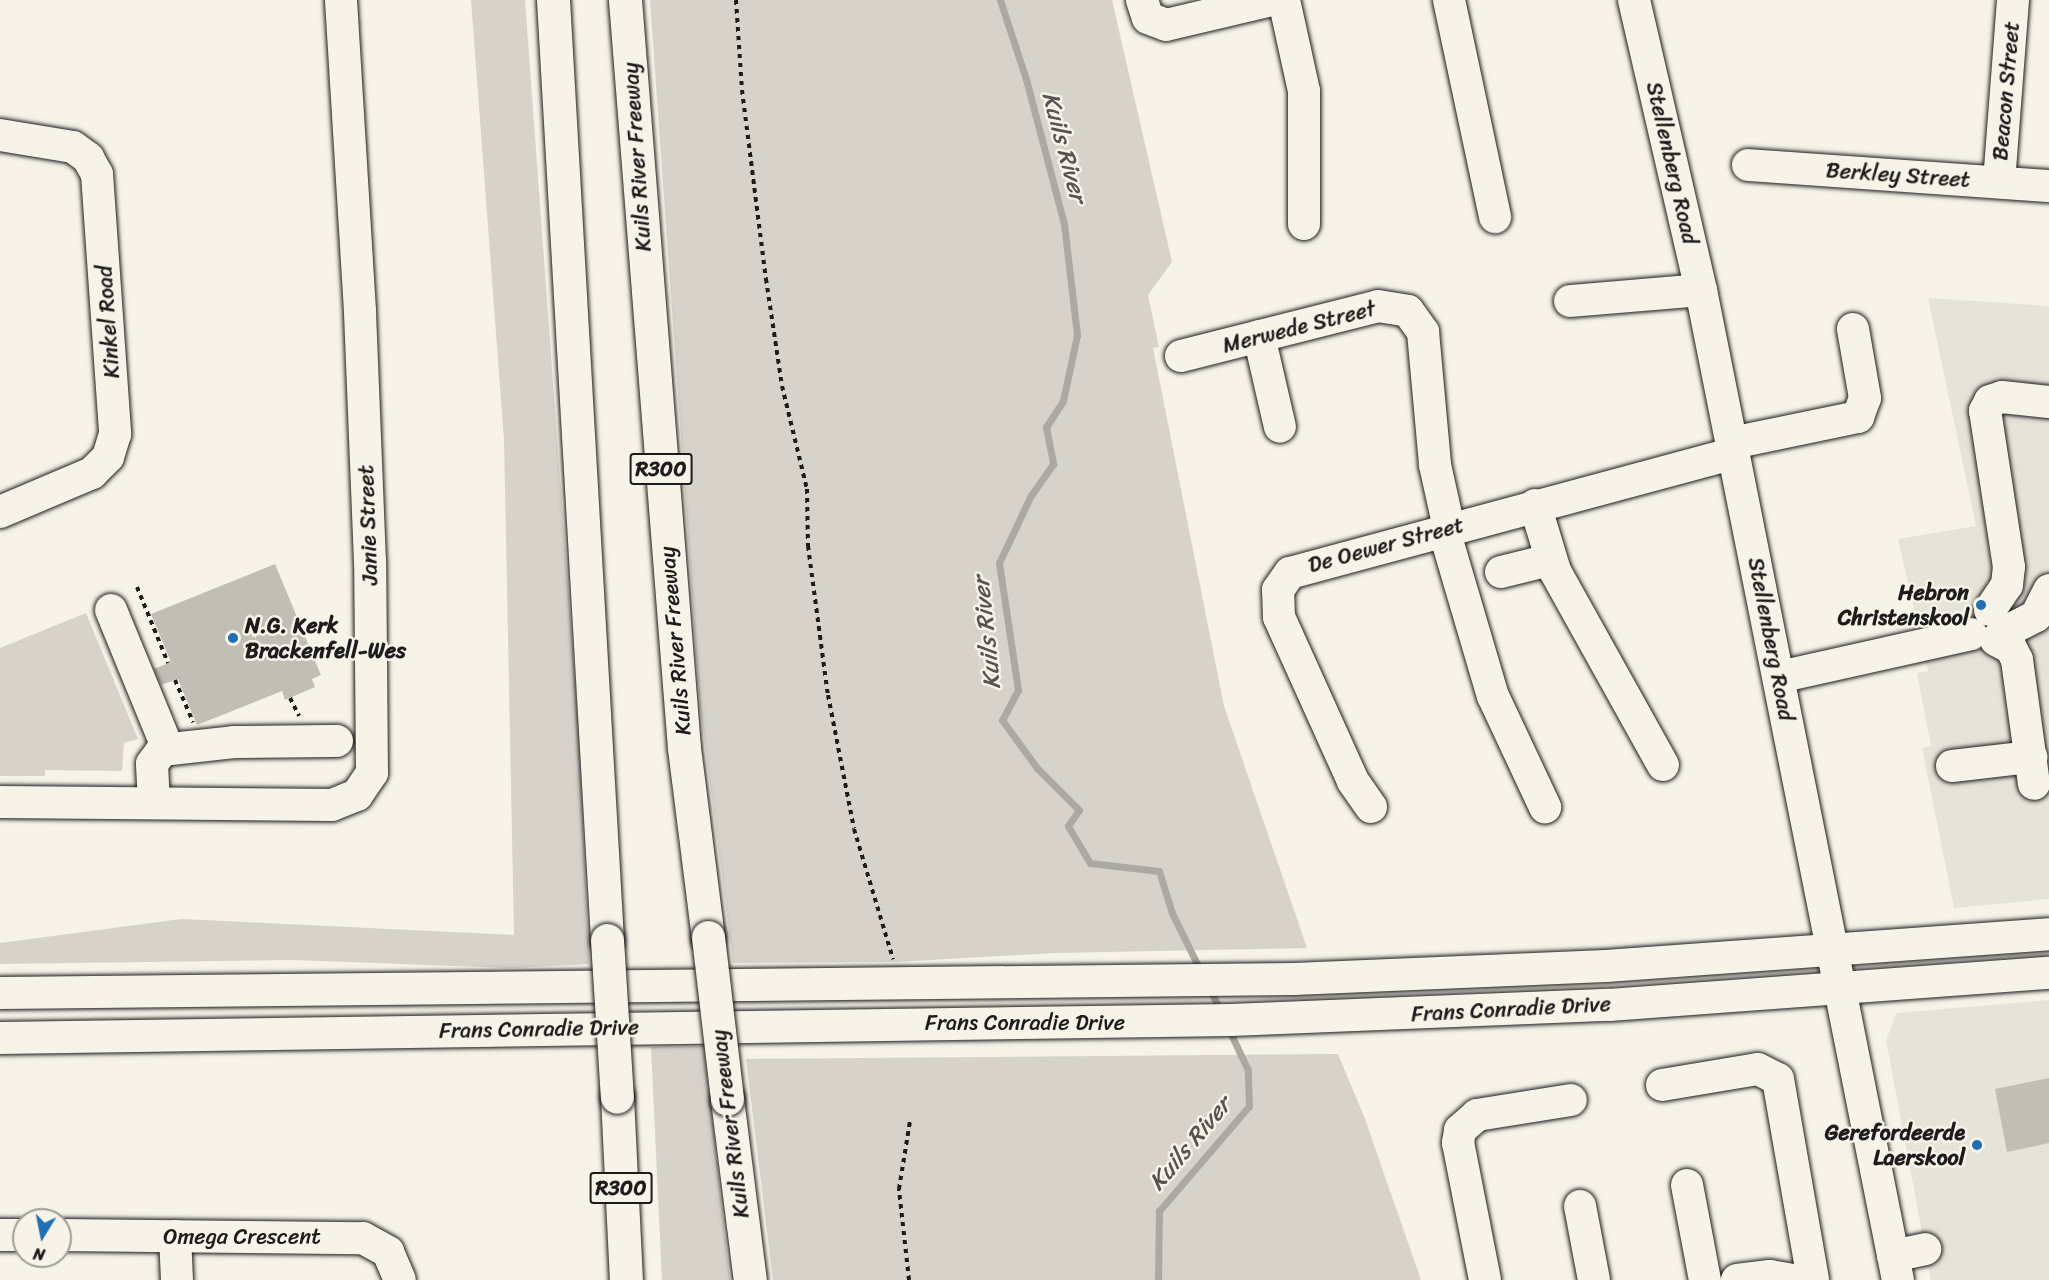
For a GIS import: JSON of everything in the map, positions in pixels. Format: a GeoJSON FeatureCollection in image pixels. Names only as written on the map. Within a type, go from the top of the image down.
{"type":"FeatureCollection","features":[{"type":"Feature","properties":{"kind":"highway","name":"R300"},"geometry":{"type":"LineString","coordinates":[[553,0],[626,1280]]}},
{"type":"Feature","properties":{"kind":"highway","name":"Kuils River Freeway"},"geometry":{"type":"LineString","coordinates":[[625,0],[684,748],[750,1280]]}},
{"type":"Feature","properties":{"kind":"street","name":"Janie Street"},"geometry":{"type":"LineString","coordinates":[[0,802],[332,805],[349,800],[363,789],[374,764],[360,311],[341,0]]}},
{"type":"Feature","properties":{"kind":"street"},"geometry":{"type":"LineString","coordinates":[[1142,0],[1148,18],[1166,25],[1272,0]]}},
{"type":"Feature","properties":{"kind":"street"},"geometry":{"type":"LineString","coordinates":[[1284,0],[1304,90],[1304,224]]}},
{"type":"Feature","properties":{"kind":"street"},"geometry":{"type":"LineString","coordinates":[[1449,0],[1495,217]]}},
{"type":"Feature","properties":{"kind":"street","name":"Stellenberg Road"},"geometry":{"type":"LineString","coordinates":[[1634,0],[1701,290],[1895,1268]]}},
{"type":"Feature","properties":{"kind":"street","name":"Beacon Street"},"geometry":{"type":"LineString","coordinates":[[1999,182],[2013,0]]}},
{"type":"Feature","properties":{"kind":"street","name":"Kinkel Road"},"geometry":{"type":"LineString","coordinates":[[0,135],[73,147],[88,158],[97,174],[115,434],[108,457],[92,473],[0,512]]}},
{"type":"Feature","properties":{"kind":"street","name":"Berkley Street"},"geometry":{"type":"LineString","coordinates":[[1748,165],[2049,186]]}},
{"type":"Feature","properties":{"kind":"street"},"geometry":{"type":"LineString","coordinates":[[1570,301],[1701,290]]}},
{"type":"Feature","properties":{"kind":"street","name":"Merwede Street"},"geometry":{"type":"LineString","coordinates":[[1181,356],[1378,306],[1395,306],[1413,315],[1424,340],[1435,465],[1446,529]]}},
{"type":"Feature","properties":{"kind":"street","name":"De Oewer Street"},"geometry":{"type":"LineString","coordinates":[[1371,807],[1353,781],[1279,616],[1278,590],[1295,569],[1535,506],[1733,448],[1858,417],[1865,398],[1852,329]]}},
{"type":"Feature","properties":{"kind":"street"},"geometry":{"type":"LineString","coordinates":[[1259,336],[1280,427]]}},
{"type":"Feature","properties":{"kind":"street"},"geometry":{"type":"LineString","coordinates":[[1990,629],[2007,585],[2009,567],[1985,408],[1990,401],[2002,397],[2049,402]]}},
{"type":"Feature","properties":{"kind":"street"},"geometry":{"type":"LineString","coordinates":[[1535,506],[1550,560],[1663,765]]}},
{"type":"Feature","properties":{"kind":"street"},"geometry":{"type":"LineString","coordinates":[[1446,529],[1493,696],[1545,807]]}},
{"type":"Feature","properties":{"kind":"street"},"geometry":{"type":"LineString","coordinates":[[1501,572],[1550,560]]}},
{"type":"Feature","properties":{"kind":"street"},"geometry":{"type":"LineString","coordinates":[[1779,677],[1990,629],[2036,616],[2049,590]]}},
{"type":"Feature","properties":{"kind":"street"},"geometry":{"type":"LineString","coordinates":[[111,610],[168,749]]}},
{"type":"Feature","properties":{"kind":"street"},"geometry":{"type":"LineString","coordinates":[[1952,766],[2033,770],[2017,660],[2011,648],[1990,629]]}},
{"type":"Feature","properties":{"kind":"street"},"geometry":{"type":"LineString","coordinates":[[154,804],[153,764],[157,754],[168,749],[202,745],[337,741]]}},
{"type":"Feature","properties":{"kind":"street","name":"Frans Conradie Drive"},"geometry":{"type":"LineString","coordinates":[[0,993],[1264,980],[1606,966],[2049,934]]}},
{"type":"Feature","properties":{"kind":"street","name":"Frans Conradie Drive"},"geometry":{"type":"LineString","coordinates":[[0,1038],[1276,1019],[1839,990],[2049,973]]}},
{"type":"Feature","properties":{"kind":"street"},"geometry":{"type":"LineString","coordinates":[[1662,1085],[1752,1070],[1770,1072],[1778,1079],[1813,1280]]}},
{"type":"Feature","properties":{"kind":"street"},"geometry":{"type":"LineString","coordinates":[[1485,1280],[1458,1143],[1460,1130],[1477,1115],[1571,1100]]}},
{"type":"Feature","properties":{"kind":"street"},"geometry":{"type":"LineString","coordinates":[[1688,1185],[1704,1280]]}},
{"type":"Feature","properties":{"kind":"street"},"geometry":{"type":"LineString","coordinates":[[1580,1206],[1594,1280]]}},
{"type":"Feature","properties":{"kind":"street","name":"Omega Crescent"},"geometry":{"type":"LineString","coordinates":[[72,1235],[363,1238],[388,1252],[400,1280]]}},
{"type":"Feature","properties":{"kind":"street"},"geometry":{"type":"LineString","coordinates":[[175,1236],[177,1280]]}},
{"type":"Feature","properties":{"kind":"street"},"geometry":{"type":"LineString","coordinates":[[1895,1268],[1925,1249]]}},
{"type":"Feature","properties":{"kind":"street"},"geometry":{"type":"LineString","coordinates":[[1737,1280],[1777,1276],[1792,1280]]}},
{"type":"Feature","properties":{"kind":"path"},"geometry":{"type":"LineString","coordinates":[[736,0],[742,90],[766,279],[782,386],[807,489],[808,546],[828,695],[854,829],[894,962]]}},
{"type":"Feature","properties":{"kind":"path"},"geometry":{"type":"LineString","coordinates":[[137,587],[168,663]]}},
{"type":"Feature","properties":{"kind":"path"},"geometry":{"type":"LineString","coordinates":[[175,680],[202,745]]}},
{"type":"Feature","properties":{"kind":"path"},"geometry":{"type":"LineString","coordinates":[[909,1280],[899,1188],[910,1121]]}},
{"type":"Feature","properties":{"kind":"shaded area"},"geometry":{"type":"Polygon","coordinates":[[[471,0],[525,0],[579,737],[589,964],[513,968],[293,960],[0,964],[0,943],[181,919],[514,935],[504,440],[471,0]]]}},
{"type":"Feature","properties":{"kind":"shaded area"},"geometry":{"type":"Polygon","coordinates":[[[650,0],[1112,0],[1172,262],[1148,295],[1159,347],[1153,348],[1224,706],[1307,948],[1056,953],[894,962],[733,963],[700,705],[650,0]]]}},
{"type":"Feature","properties":{"kind":"shaded area","name":"Hebron Christenskool"},"geometry":{"type":"Polygon","coordinates":[[[1928,298],[2049,306],[2049,899],[1954,908],[1922,748],[1931,746],[1917,673],[1928,671],[1898,539],[1976,526],[1928,298]]]}},
{"type":"Feature","properties":{"kind":"shaded area"},"geometry":{"type":"Polygon","coordinates":[[[86,613],[138,739],[124,743],[122,771],[45,770],[45,776],[0,776],[0,648],[86,613]]]}},
{"type":"Feature","properties":{"kind":"shaded area","name":"Gerefordeerde Laerskool"},"geometry":{"type":"Polygon","coordinates":[[[2049,1000],[2049,1280],[1931,1280],[1886,1040],[1897,1013],[2049,1000]]]}},
{"type":"Feature","properties":{"kind":"shaded area"},"geometry":{"type":"Polygon","coordinates":[[[704,1046],[730,1280],[662,1280],[651,1047],[704,1046]]]}},
{"type":"Feature","properties":{"kind":"shaded area"},"geometry":{"type":"Polygon","coordinates":[[[1338,1054],[1365,1119],[1421,1280],[773,1280],[746,1059],[1338,1054]]]}},
{"type":"Feature","properties":{"kind":"building","name":"N.G. Kerk Brackenfell-Wes"},"geometry":{"type":"Polygon","coordinates":[[[275,564],[321,675],[312,679],[315,687],[285,700],[282,691],[197,725],[178,679],[161,685],[154,669],[171,662],[151,614],[275,564]]]}},
{"type":"Feature","properties":{"kind":"building"},"geometry":{"type":"Polygon","coordinates":[[[2049,1078],[2049,1143],[2007,1152],[1995,1089],[2049,1078]]]}},
{"type":"Feature","properties":{"kind":"waterway","name":"Kuils River"},"geometry":{"type":"LineString","coordinates":[[1000,0],[1026,79],[1064,224],[1077,335],[1063,401],[1046,427],[1053,464],[1031,495],[999,563],[1018,690],[1002,720],[1037,768],[1079,810],[1068,826],[1090,863],[1159,871],[1172,913],[1201,972]]}},
{"type":"Feature","properties":{"kind":"waterway","name":"Kuils River"},"geometry":{"type":"LineString","coordinates":[[1210,990],[1221,1012]]}},
{"type":"Feature","properties":{"kind":"waterway","name":"Kuils River"},"geometry":{"type":"LineString","coordinates":[[1158,1280],[1159,1211],[1249,1106],[1248,1070],[1228,1028]]}},
{"type":"Feature","properties":{"kind":"place","name":"Hebron Christenskool"},"geometry":{"type":"Point","coordinates":[1981,605]}},
{"type":"Feature","properties":{"kind":"place","name":"N.G. Kerk Brackenfell-Wes"},"geometry":{"type":"Point","coordinates":[233,638]}},
{"type":"Feature","properties":{"kind":"place","name":"Gerefordeerde Laerskool"},"geometry":{"type":"Point","coordinates":[1977,1145]}}]}
